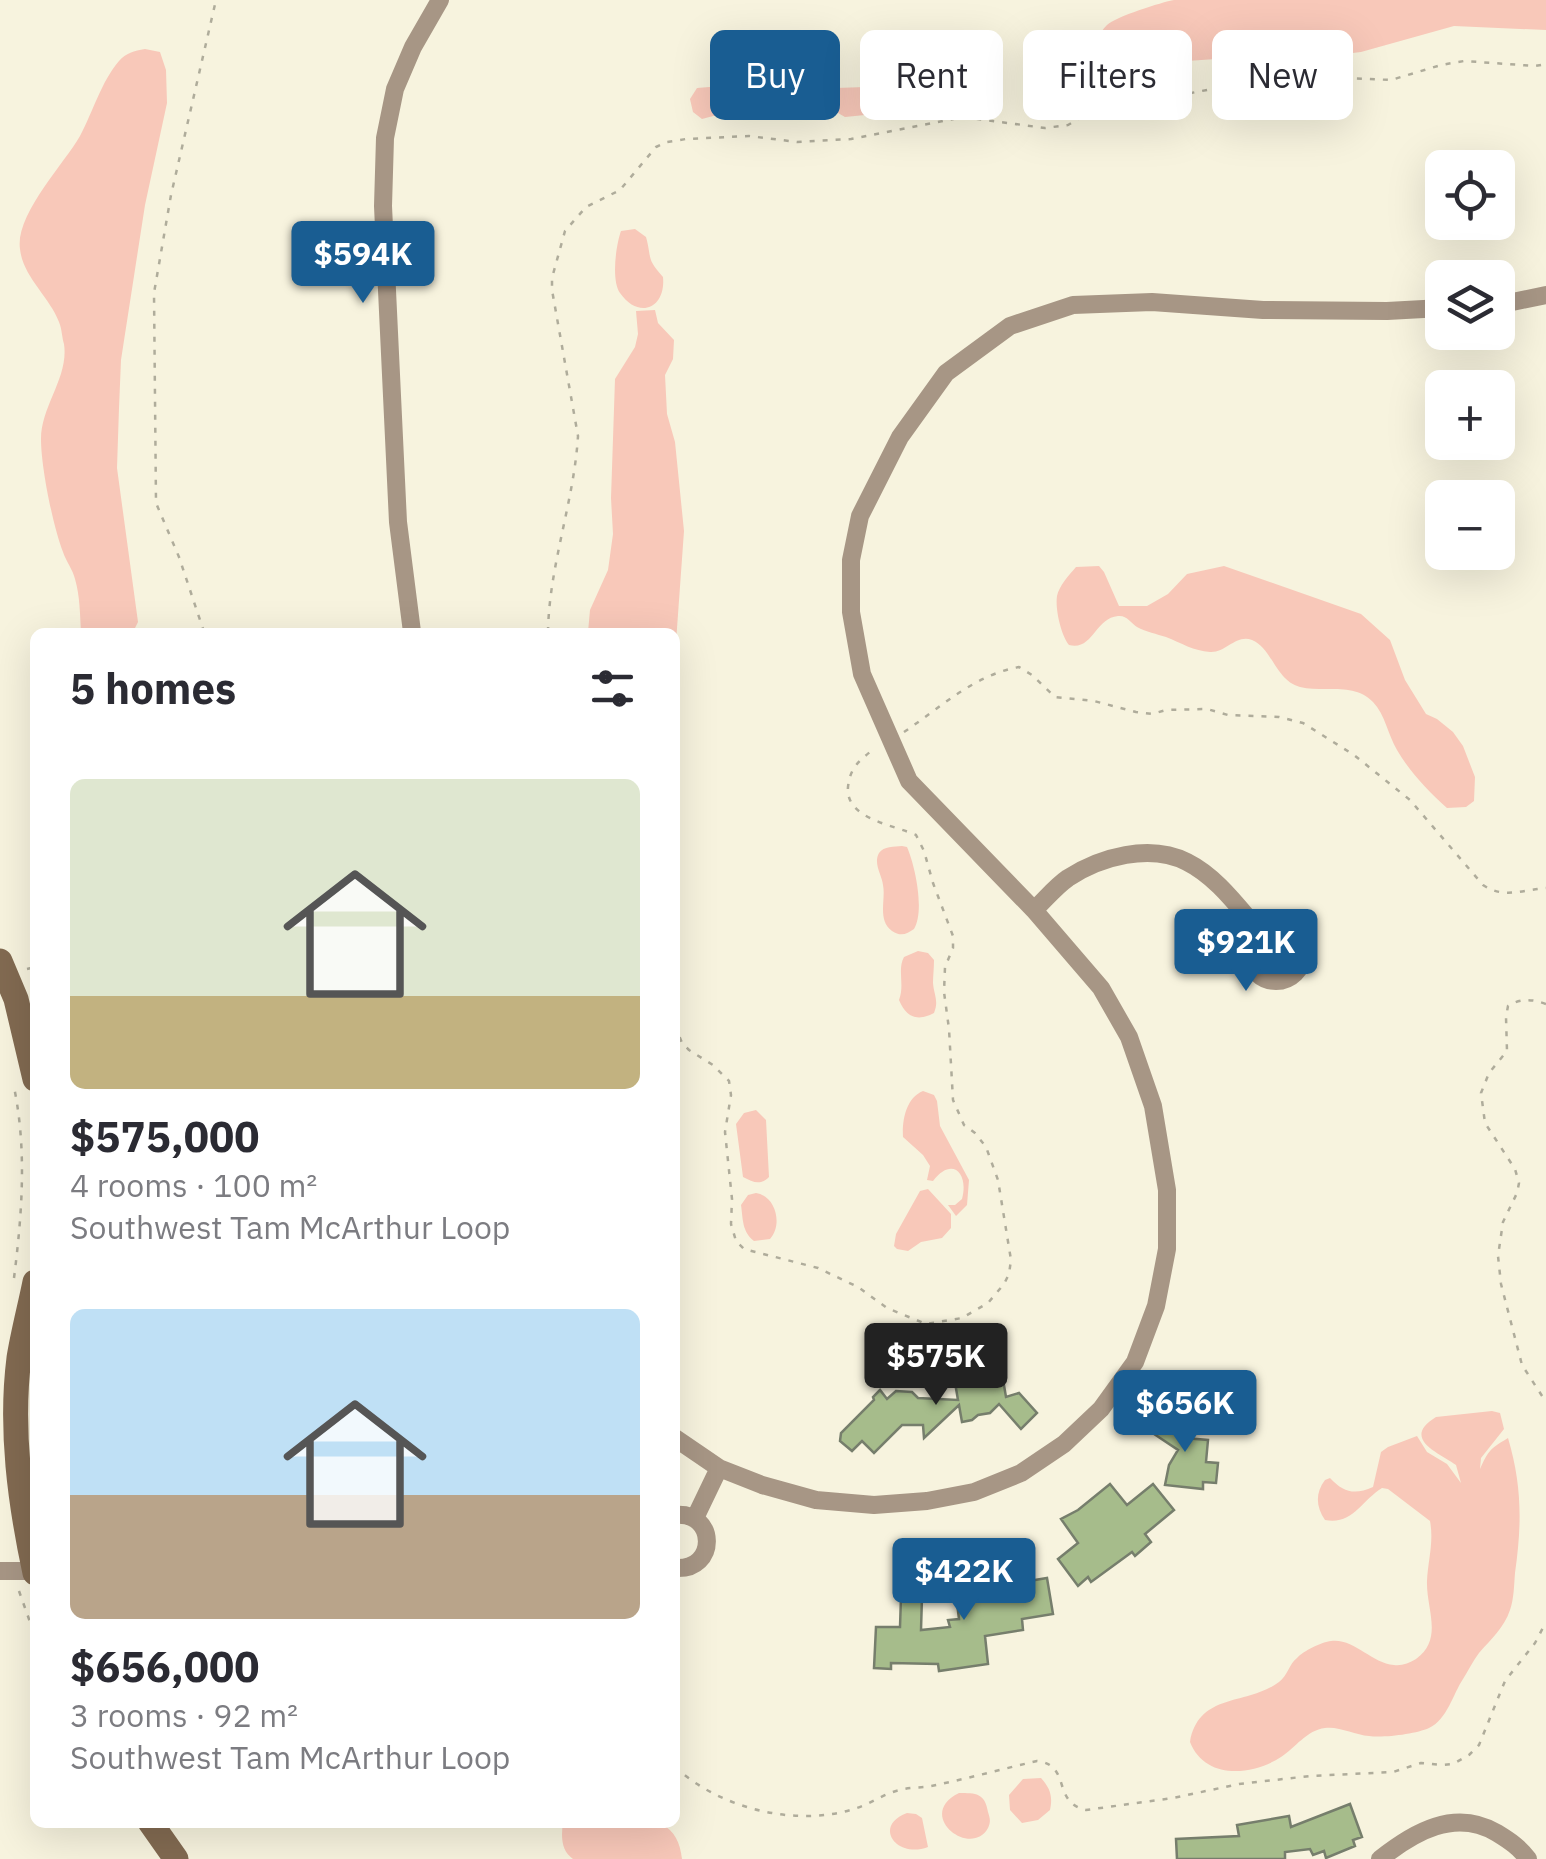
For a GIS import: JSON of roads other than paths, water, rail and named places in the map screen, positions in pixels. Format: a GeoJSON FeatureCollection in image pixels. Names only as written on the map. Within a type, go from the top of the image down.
{"type":"FeatureCollection","features":[{"type":"Feature","properties":{"kind":"street"},"geometry":{"type":"LineString","coordinates":[[411,628],[398,522],[383,206],[385,138],[395,90],[440,0]]}},
{"type":"Feature","properties":{"kind":"street"},"geometry":{"type":"LineString","coordinates":[[1515,301],[1546,295]]}},
{"type":"Feature","properties":{"kind":"street"},"geometry":{"type":"LineString","coordinates":[[680,1441],[719,1468],[816,1500],[874,1504],[928,1501],[974,1492],[1021,1474],[1064,1444],[1100,1409],[1136,1362],[1156,1306],[1166,1249],[1167,1190],[1152,1106],[1129,1038],[1101,988],[1034,910],[910,781],[862,674],[851,612],[851,560],[860,516],[900,437],[946,372],[1010,326],[1073,305],[1152,302],[1281,310],[1425,309]]}},
{"type":"Feature","properties":{"kind":"street"},"geometry":{"type":"LineString","coordinates":[[1034,910],[1066,880],[1098,862],[1124,855],[1160,854],[1186,862],[1217,884],[1260,932]]}},
{"type":"Feature","properties":{"kind":"street"},"geometry":{"type":"LineString","coordinates":[[0,961],[24,1077]]}},
{"type":"Feature","properties":{"kind":"street"},"geometry":{"type":"LineString","coordinates":[[23,1286],[16,1422],[19,1476],[30,1541]]}},
{"type":"Feature","properties":{"kind":"street"},"geometry":{"type":"LineString","coordinates":[[695,1518],[719,1468]]}},
{"type":"Feature","properties":{"kind":"street"},"geometry":{"type":"LineString","coordinates":[[680,1514],[695,1518],[704,1527],[708,1540],[697,1563],[680,1568]]}},
{"type":"Feature","properties":{"kind":"street"},"geometry":{"type":"LineString","coordinates":[[0,1571],[30,1571]]}},
{"type":"Feature","properties":{"kind":"street"},"geometry":{"type":"LineString","coordinates":[[1380,1859],[1414,1834],[1459,1821],[1483,1824],[1520,1847],[1528,1859]]}},
{"type":"Feature","properties":{"kind":"street"},"geometry":{"type":"LineString","coordinates":[[154,1828],[176,1859]]}}]}
